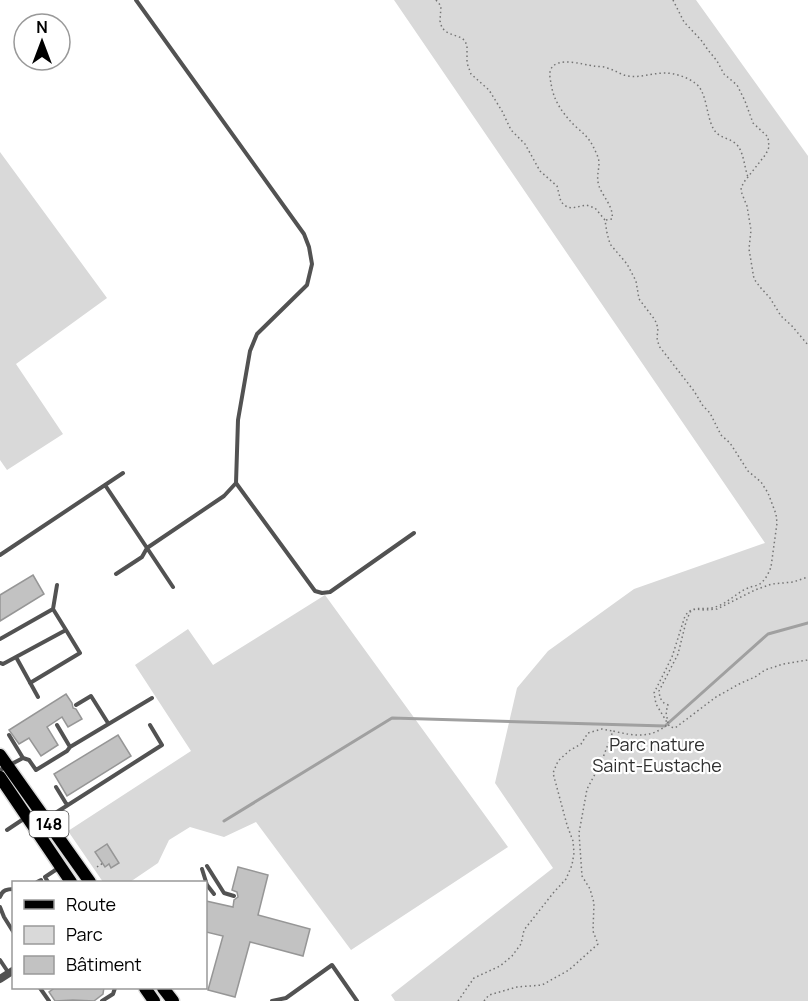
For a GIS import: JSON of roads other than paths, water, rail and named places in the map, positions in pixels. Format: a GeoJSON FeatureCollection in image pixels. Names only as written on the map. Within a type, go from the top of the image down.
{"type":"FeatureCollection","features":[{"type":"Feature","properties":{"kind":"main road","name":"148"},"geometry":{"type":"LineString","coordinates":[[0,755],[4,768],[42,814],[89,881]]}},
{"type":"Feature","properties":{"kind":"main road","name":"148"},"geometry":{"type":"LineString","coordinates":[[0,777],[70,881]]}},
{"type":"Feature","properties":{"kind":"main road"},"geometry":{"type":"LineString","coordinates":[[149,989],[164,996]]}},
{"type":"Feature","properties":{"kind":"street"},"geometry":{"type":"LineString","coordinates":[[0,979],[11,971]]}},
{"type":"Feature","properties":{"kind":"lane"},"geometry":{"type":"LineString","coordinates":[[116,574],[142,557],[147,548],[224,496],[236,483],[238,477],[238,420],[250,351],[257,334],[307,285],[312,264],[304,234],[136,0]]}},
{"type":"Feature","properties":{"kind":"lane"},"geometry":{"type":"LineString","coordinates":[[0,555],[123,473]]}},
{"type":"Feature","properties":{"kind":"lane"},"geometry":{"type":"LineString","coordinates":[[236,483],[315,591],[322,593],[330,592],[414,533]]}},
{"type":"Feature","properties":{"kind":"lane"},"geometry":{"type":"LineString","coordinates":[[105,485],[173,587]]}},
{"type":"Feature","properties":{"kind":"lane"},"geometry":{"type":"LineString","coordinates":[[30,682],[81,653],[53,609],[57,585]]}},
{"type":"Feature","properties":{"kind":"lane"},"geometry":{"type":"LineString","coordinates":[[0,639],[53,609]]}},
{"type":"Feature","properties":{"kind":"lane"},"geometry":{"type":"LineString","coordinates":[[0,663],[3,664],[66,630]]}},
{"type":"Feature","properties":{"kind":"lane"},"geometry":{"type":"LineString","coordinates":[[16,657],[38,696]]}},
{"type":"Feature","properties":{"kind":"lane"},"geometry":{"type":"LineString","coordinates":[[76,705],[91,696],[108,723]]}},
{"type":"Feature","properties":{"kind":"lane"},"geometry":{"type":"LineString","coordinates":[[9,735],[23,758],[29,760],[36,771],[108,723],[152,698]]}},
{"type":"Feature","properties":{"kind":"lane"},"geometry":{"type":"LineString","coordinates":[[57,725],[70,747]]}},
{"type":"Feature","properties":{"kind":"lane"},"geometry":{"type":"LineString","coordinates":[[8,830],[67,805],[162,745],[150,725]]}},
{"type":"Feature","properties":{"kind":"lane"},"geometry":{"type":"LineString","coordinates":[[4,768],[23,758]]}},
{"type":"Feature","properties":{"kind":"lane"},"geometry":{"type":"LineString","coordinates":[[56,787],[67,805]]}},
{"type":"Feature","properties":{"kind":"lane"},"geometry":{"type":"LineString","coordinates":[[30,822],[42,814]]}},
{"type":"Feature","properties":{"kind":"lane"},"geometry":{"type":"LineString","coordinates":[[41,880],[61,867]]}},
{"type":"Feature","properties":{"kind":"lane"},"geometry":{"type":"LineString","coordinates":[[207,881],[205,868],[224,893],[234,896]]}},
{"type":"Feature","properties":{"kind":"lane"},"geometry":{"type":"LineString","coordinates":[[207,885],[214,894]]}},
{"type":"Feature","properties":{"kind":"lane"},"geometry":{"type":"LineString","coordinates":[[0,897],[5,890],[12,889]]}},
{"type":"Feature","properties":{"kind":"lane"},"geometry":{"type":"LineString","coordinates":[[0,907],[12,927]]}},
{"type":"Feature","properties":{"kind":"lane"},"geometry":{"type":"LineString","coordinates":[[0,960],[11,971]]}},
{"type":"Feature","properties":{"kind":"lane"},"geometry":{"type":"LineString","coordinates":[[272,1001],[287,1000],[332,965],[357,1001]]}},
{"type":"Feature","properties":{"kind":"lane"},"geometry":{"type":"LineString","coordinates":[[102,1001],[113,994],[116,989]]}},
{"type":"Feature","properties":{"kind":"waterway"},"geometry":{"type":"LineString","coordinates":[[224,821],[392,718],[665,726],[768,634],[808,623]]}},
{"type":"Feature","properties":{"kind":"park label","name":"Parc nature Saint-Eustache"},"geometry":{"type":"Point","coordinates":[657,756]}}]}
